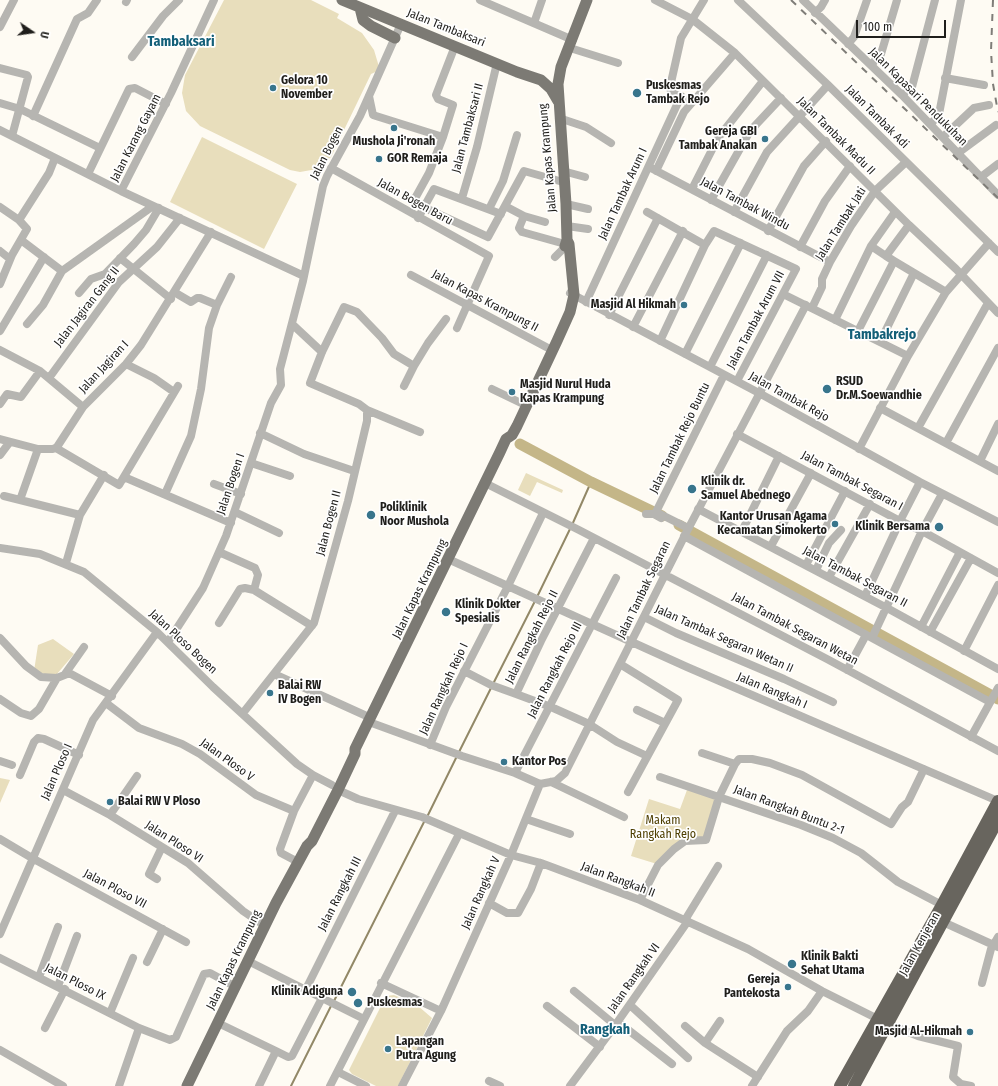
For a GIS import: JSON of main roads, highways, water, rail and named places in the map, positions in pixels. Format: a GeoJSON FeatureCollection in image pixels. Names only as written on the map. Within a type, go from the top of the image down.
{"type":"FeatureCollection","features":[{"type":"Feature","properties":{"kind":"highway","name":"Jalan Kenjeran"},"geometry":{"type":"LineString","coordinates":[[854,1086],[883,1021],[942,905],[998,801]]}},
{"type":"Feature","properties":{"kind":"highway","name":"Jalan Kenjeran"},"geometry":{"type":"LineString","coordinates":[[840,1086],[883,1021],[943,922],[998,820]]}},
{"type":"Feature","properties":{"kind":"main road","name":"Jalan Tambaksari"},"geometry":{"type":"LineString","coordinates":[[342,0],[358,5],[401,24],[541,80]]}},
{"type":"Feature","properties":{"kind":"main road"},"geometry":{"type":"LineString","coordinates":[[558,101],[558,84],[561,67],[572,44],[586,0]]}},
{"type":"Feature","properties":{"kind":"main road"},"geometry":{"type":"LineString","coordinates":[[358,5],[363,20],[371,26],[395,38]]}},
{"type":"Feature","properties":{"kind":"main road"},"geometry":{"type":"LineString","coordinates":[[541,80],[551,76],[561,67]]}},
{"type":"Feature","properties":{"kind":"main road","name":"Jalan Kapas Krampung"},"geometry":{"type":"LineString","coordinates":[[506,439],[512,435],[517,426],[567,320],[571,294],[565,244],[567,226],[566,204],[558,101],[551,89],[541,80]]}},
{"type":"Feature","properties":{"kind":"main road","name":"Jalan Kapas Krampung"},"geometry":{"type":"LineString","coordinates":[[186,1086],[306,846],[306,839],[335,788],[350,751],[355,749],[370,720],[448,560],[506,439],[506,432],[548,348],[571,294]]}},
{"type":"Feature","properties":{"kind":"waterway"},"geometry":{"type":"LineString","coordinates":[[520,444],[591,482],[662,516]]}},
{"type":"Feature","properties":{"kind":"waterway"},"geometry":{"type":"LineString","coordinates":[[572,525],[591,482]]}},
{"type":"Feature","properties":{"kind":"waterway"},"geometry":{"type":"LineString","coordinates":[[679,525],[998,699]]}},
{"type":"Feature","properties":{"kind":"waterway"},"geometry":{"type":"LineString","coordinates":[[537,597],[570,529]]}},
{"type":"Feature","properties":{"kind":"waterway"},"geometry":{"type":"LineString","coordinates":[[493,684],[535,601]]}},
{"type":"Feature","properties":{"kind":"waterway"},"geometry":{"type":"LineString","coordinates":[[459,752],[491,688]]}},
{"type":"Feature","properties":{"kind":"waterway"},"geometry":{"type":"LineString","coordinates":[[427,817],[457,756]]}},
{"type":"Feature","properties":{"kind":"waterway"},"geometry":{"type":"LineString","coordinates":[[334,1001],[425,820]]}},
{"type":"Feature","properties":{"kind":"waterway"},"geometry":{"type":"LineString","coordinates":[[291,1086],[332,1004]]}},
{"type":"Feature","properties":{"kind":"railway"},"geometry":{"type":"LineString","coordinates":[[791,0],[998,198]]}},
{"type":"Feature","properties":{"kind":"railway"},"geometry":{"type":"LineString","coordinates":[[993,0],[991,51],[993,84],[998,112]]}},
{"type":"Feature","properties":{"kind":"place","name":"Gelora 10 November"},"geometry":{"type":"Point","coordinates":[273,88]}},
{"type":"Feature","properties":{"kind":"place","name":"Puskesmas Tambak Rejo"},"geometry":{"type":"Point","coordinates":[637,93]}},
{"type":"Feature","properties":{"kind":"place","name":"Mushola Ji'ronah"},"geometry":{"type":"Point","coordinates":[394,128]}},
{"type":"Feature","properties":{"kind":"place","name":"Gereja GBI Tambak Anakan"},"geometry":{"type":"Point","coordinates":[765,139]}},
{"type":"Feature","properties":{"kind":"place","name":"GOR Remaja"},"geometry":{"type":"Point","coordinates":[379,159]}},
{"type":"Feature","properties":{"kind":"place","name":"Masjid Al Hikmah"},"geometry":{"type":"Point","coordinates":[684,305]}},
{"type":"Feature","properties":{"kind":"place","name":"RSUD Dr.M.Soewandhie"},"geometry":{"type":"Point","coordinates":[827,389]}},
{"type":"Feature","properties":{"kind":"place","name":"Masjid Nurul Huda Kapas Krampung"},"geometry":{"type":"Point","coordinates":[512,392]}},
{"type":"Feature","properties":{"kind":"place","name":"Klinik dr. Samuel Abednego"},"geometry":{"type":"Point","coordinates":[692,489]}},
{"type":"Feature","properties":{"kind":"place","name":"Poliklinik Noor Mushola"},"geometry":{"type":"Point","coordinates":[371,515]}},
{"type":"Feature","properties":{"kind":"place","name":"Kantor Urusan Agama Kecamatan Simokerto"},"geometry":{"type":"Point","coordinates":[835,524]}},
{"type":"Feature","properties":{"kind":"place","name":"Klinik Bersama"},"geometry":{"type":"Point","coordinates":[939,527]}},
{"type":"Feature","properties":{"kind":"place","name":"Klinik Dokter Spesialis"},"geometry":{"type":"Point","coordinates":[446,612]}},
{"type":"Feature","properties":{"kind":"place","name":"Balai RW IV Bogen"},"geometry":{"type":"Point","coordinates":[270,693]}},
{"type":"Feature","properties":{"kind":"place","name":"Kantor Pos"},"geometry":{"type":"Point","coordinates":[504,762]}},
{"type":"Feature","properties":{"kind":"place","name":"Balai RW V Ploso"},"geometry":{"type":"Point","coordinates":[110,802]}},
{"type":"Feature","properties":{"kind":"place","name":"Klinik Bakti Sehat Utama"},"geometry":{"type":"Point","coordinates":[792,964]}},
{"type":"Feature","properties":{"kind":"place","name":"Gereja Pantekosta"},"geometry":{"type":"Point","coordinates":[788,987]}},
{"type":"Feature","properties":{"kind":"place","name":"Klinik Adiguna"},"geometry":{"type":"Point","coordinates":[352,992]}},
{"type":"Feature","properties":{"kind":"place","name":"Puskesmas"},"geometry":{"type":"Point","coordinates":[358,1003]}},
{"type":"Feature","properties":{"kind":"place","name":"Masjid Al-Hikmah"},"geometry":{"type":"Point","coordinates":[970,1032]}},
{"type":"Feature","properties":{"kind":"place","name":"Lapangan Putra Agung"},"geometry":{"type":"Point","coordinates":[388,1049]}},
{"type":"Feature","properties":{"kind":"district","name":"Tambaksari"},"geometry":{"type":"Point","coordinates":[181,42]}},
{"type":"Feature","properties":{"kind":"district","name":"Tambakrejo"},"geometry":{"type":"Point","coordinates":[882,335]}},
{"type":"Feature","properties":{"kind":"district","name":"Rangkah"},"geometry":{"type":"Point","coordinates":[605,1030]}},
{"type":"Feature","properties":{"kind":"park label","name":"Makam Rangkah Rejo"},"geometry":{"type":"Point","coordinates":[663,828]}}]}
